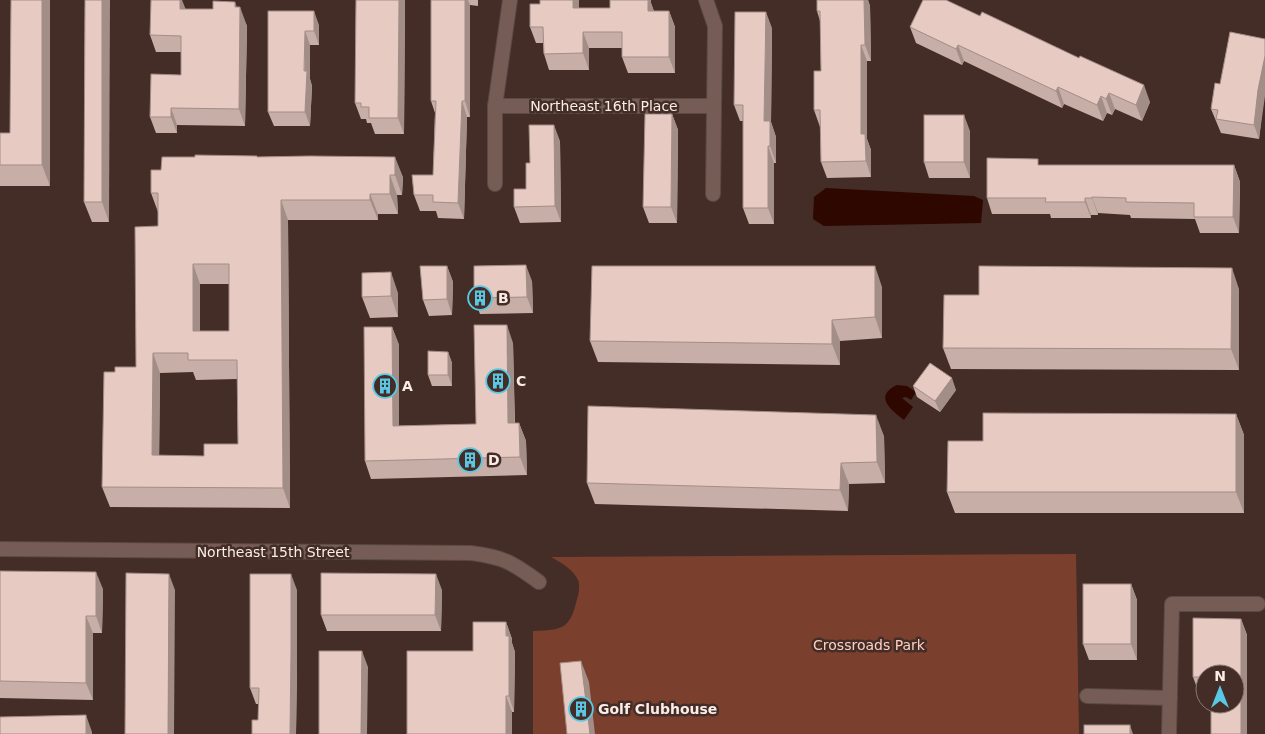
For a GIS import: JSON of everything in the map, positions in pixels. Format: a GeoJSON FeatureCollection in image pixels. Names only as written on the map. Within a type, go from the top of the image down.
{"type":"FeatureCollection","features":[{"type":"Feature","properties":{"kind":"street"},"geometry":{"type":"LineString","coordinates":[[495,184],[494,106],[510,0]]}},
{"type":"Feature","properties":{"kind":"street"},"geometry":{"type":"LineString","coordinates":[[706,0],[715,26],[713,194]]}},
{"type":"Feature","properties":{"kind":"street","name":"Northeast 16th Place"},"geometry":{"type":"LineString","coordinates":[[494,106],[714,106]]}},
{"type":"Feature","properties":{"kind":"street","name":"Northeast 15th Street"},"geometry":{"type":"LineString","coordinates":[[0,549],[471,553],[493,555],[514,563],[539,582]]}},
{"type":"Feature","properties":{"kind":"street"},"geometry":{"type":"LineString","coordinates":[[1169,734],[1172,604],[1258,604]]}},
{"type":"Feature","properties":{"kind":"street"},"geometry":{"type":"LineString","coordinates":[[1088,696],[1170,698]]}},
{"type":"Feature","properties":{"kind":"green space","name":"Crossroads Park"},"geometry":{"type":"Polygon","coordinates":[[[1076,554],[1079,734],[533,734],[533,631],[552,630],[564,626],[571,617],[579,589],[578,580],[573,572],[551,557],[1076,554]]]}},
{"type":"Feature","properties":{"kind":"shaded area"},"geometry":{"type":"Polygon","coordinates":[[[826,188],[974,196],[983,200],[981,223],[824,226],[813,219],[814,197],[826,188]]]}},
{"type":"Feature","properties":{"kind":"shaded area"},"geometry":{"type":"Polygon","coordinates":[[[897,385],[907,386],[916,392],[911,400],[906,397],[902,398],[913,407],[904,420],[894,412],[885,398],[890,389],[897,385]]]}},
{"type":"Feature","properties":{"kind":"building"},"geometry":{"type":"Polygon","coordinates":[[[11,0],[42,0],[42,165],[0,165],[0,133],[10,133],[11,0]]]}},
{"type":"Feature","properties":{"kind":"building"},"geometry":{"type":"Polygon","coordinates":[[[85,0],[102,0],[102,202],[84,202],[85,0]]]}},
{"type":"Feature","properties":{"kind":"building"},"geometry":{"type":"Polygon","coordinates":[[[151,0],[180,0],[180,9],[213,9],[213,1],[235,2],[235,7],[240,7],[239,109],[171,108],[171,117],[150,117],[151,74],[181,75],[181,36],[150,35],[151,0]]]}},
{"type":"Feature","properties":{"kind":"building"},"geometry":{"type":"Polygon","coordinates":[[[356,0],[399,0],[398,118],[369,118],[369,107],[361,107],[361,103],[355,103],[356,0]]]}},
{"type":"Feature","properties":{"kind":"building"},"geometry":{"type":"Polygon","coordinates":[[[431,0],[465,0],[465,101],[462,101],[458,203],[433,202],[433,195],[414,195],[412,175],[433,175],[436,101],[431,101],[431,0]]]}},
{"type":"Feature","properties":{"kind":"building"},"geometry":{"type":"Polygon","coordinates":[[[540,0],[573,0],[573,8],[610,8],[610,0],[648,0],[648,11],[669,11],[669,57],[622,57],[622,32],[583,32],[583,53],[544,54],[543,27],[530,27],[530,4],[540,4],[540,0]]]}},
{"type":"Feature","properties":{"kind":"building"},"geometry":{"type":"Polygon","coordinates":[[[817,0],[864,0],[865,45],[861,45],[861,134],[865,134],[866,161],[821,162],[820,110],[814,110],[814,71],[821,71],[820,11],[817,11],[817,0]]]}},
{"type":"Feature","properties":{"kind":"building"},"geometry":{"type":"Polygon","coordinates":[[[923,0],[946,0],[980,16],[982,12],[1079,58],[1080,56],[1144,85],[1136,105],[1109,93],[1106,99],[1101,96],[1097,105],[1058,87],[1056,91],[958,45],[956,49],[910,27],[923,0]]]}},
{"type":"Feature","properties":{"kind":"building"},"geometry":{"type":"Polygon","coordinates":[[[268,11],[314,11],[314,31],[305,31],[304,71],[307,71],[305,112],[268,112],[268,11]]]}},
{"type":"Feature","properties":{"kind":"building"},"geometry":{"type":"Polygon","coordinates":[[[735,12],[766,12],[764,121],[770,121],[768,208],[743,208],[743,105],[734,105],[735,12]]]}},
{"type":"Feature","properties":{"kind":"building"},"geometry":{"type":"Polygon","coordinates":[[[1230,32],[1265,39],[1265,56],[1258,90],[1254,125],[1216,119],[1218,110],[1211,109],[1215,83],[1220,84],[1230,32]]]}},
{"type":"Feature","properties":{"kind":"building"},"geometry":{"type":"Polygon","coordinates":[[[645,114],[672,114],[671,207],[643,207],[645,114]]]}},
{"type":"Feature","properties":{"kind":"building"},"geometry":{"type":"Polygon","coordinates":[[[924,115],[964,115],[964,162],[924,162],[924,115]]]}},
{"type":"Feature","properties":{"kind":"building"},"geometry":{"type":"Polygon","coordinates":[[[529,125],[554,125],[555,206],[514,207],[514,189],[526,189],[526,163],[530,163],[529,125]]]}},
{"type":"Feature","properties":{"kind":"building"},"geometry":{"type":"Polygon","coordinates":[[[195,155],[395,157],[395,175],[390,175],[390,194],[370,194],[370,200],[281,200],[283,488],[102,487],[104,372],[115,372],[115,367],[136,367],[135,227],[158,226],[158,193],[151,193],[151,170],[161,170],[162,157],[195,157],[195,155]],[[193,264],[193,331],[229,331],[229,264],[193,264]],[[153,353],[152,455],[204,456],[204,444],[238,444],[237,360],[188,360],[188,353],[153,353]]]}},
{"type":"Feature","properties":{"kind":"building"},"geometry":{"type":"Polygon","coordinates":[[[987,158],[1038,159],[1038,165],[1234,165],[1233,217],[1194,217],[1194,203],[1126,202],[1126,198],[1092,197],[1085,198],[1085,202],[1045,202],[1046,198],[987,198],[987,158]]]}},
{"type":"Feature","properties":{"kind":"building"},"geometry":{"type":"Polygon","coordinates":[[[526,265],[527,297],[474,298],[474,266],[526,265]]]}},
{"type":"Feature","properties":{"kind":"building"},"geometry":{"type":"Polygon","coordinates":[[[420,266],[447,266],[447,299],[423,300],[420,266]]]}},
{"type":"Feature","properties":{"kind":"building"},"geometry":{"type":"Polygon","coordinates":[[[592,266],[875,266],[875,317],[832,320],[832,344],[590,341],[592,266]]]}},
{"type":"Feature","properties":{"kind":"building"},"geometry":{"type":"Polygon","coordinates":[[[979,266],[1232,268],[1231,349],[943,348],[944,295],[979,295],[979,266]]]}},
{"type":"Feature","properties":{"kind":"building"},"geometry":{"type":"Polygon","coordinates":[[[391,272],[391,296],[362,297],[362,273],[391,272]]]}},
{"type":"Feature","properties":{"kind":"building"},"geometry":{"type":"Polygon","coordinates":[[[474,325],[507,325],[508,423],[519,423],[520,457],[365,461],[364,327],[392,327],[393,426],[476,424],[474,325]]]}},
{"type":"Feature","properties":{"kind":"building"},"geometry":{"type":"Polygon","coordinates":[[[428,351],[448,352],[448,375],[428,375],[428,351]]]}},
{"type":"Feature","properties":{"kind":"building"},"geometry":{"type":"Polygon","coordinates":[[[930,363],[952,378],[935,401],[913,386],[930,363]]]}},
{"type":"Feature","properties":{"kind":"building"},"geometry":{"type":"Polygon","coordinates":[[[588,406],[876,415],[877,462],[841,463],[840,490],[587,483],[588,406]]]}},
{"type":"Feature","properties":{"kind":"building"},"geometry":{"type":"Polygon","coordinates":[[[983,413],[1236,414],[1236,492],[947,492],[948,441],[983,441],[983,413]]]}},
{"type":"Feature","properties":{"kind":"building"},"geometry":{"type":"Polygon","coordinates":[[[0,571],[96,572],[96,616],[86,616],[86,683],[0,681],[0,571]]]}},
{"type":"Feature","properties":{"kind":"building"},"geometry":{"type":"Polygon","coordinates":[[[126,573],[169,574],[168,734],[125,734],[126,573]]]}},
{"type":"Feature","properties":{"kind":"building"},"geometry":{"type":"Polygon","coordinates":[[[321,573],[436,574],[435,615],[321,615],[321,573]]]}},
{"type":"Feature","properties":{"kind":"building"},"geometry":{"type":"Polygon","coordinates":[[[250,574],[291,574],[290,734],[252,734],[252,720],[258,720],[259,688],[250,688],[250,574]]]}},
{"type":"Feature","properties":{"kind":"building"},"geometry":{"type":"Polygon","coordinates":[[[1083,584],[1131,584],[1131,644],[1083,644],[1083,584]]]}},
{"type":"Feature","properties":{"kind":"building"},"geometry":{"type":"Polygon","coordinates":[[[1193,618],[1241,619],[1241,664],[1195,664],[1195,677],[1193,677],[1193,618]]]}},
{"type":"Feature","properties":{"kind":"building"},"geometry":{"type":"Polygon","coordinates":[[[473,622],[506,622],[506,636],[509,636],[509,696],[506,696],[506,734],[407,734],[407,651],[473,651],[473,622]]]}},
{"type":"Feature","properties":{"kind":"building"},"geometry":{"type":"Polygon","coordinates":[[[319,651],[362,651],[361,734],[319,734],[319,651]]]}},
{"type":"Feature","properties":{"kind":"building"},"geometry":{"type":"Polygon","coordinates":[[[581,661],[590,734],[567,734],[560,663],[581,661]]]}},
{"type":"Feature","properties":{"kind":"building"},"geometry":{"type":"Polygon","coordinates":[[[1211,714],[1241,714],[1241,734],[1211,734],[1211,714]]]}},
{"type":"Feature","properties":{"kind":"building"},"geometry":{"type":"Polygon","coordinates":[[[86,715],[86,734],[0,734],[0,717],[86,715]]]}},
{"type":"Feature","properties":{"kind":"building"},"geometry":{"type":"Polygon","coordinates":[[[1084,725],[1130,725],[1130,734],[1084,734],[1084,725]]]}},
{"type":"Feature","properties":{"kind":"place","name":"B"},"geometry":{"type":"Point","coordinates":[480,298]}},
{"type":"Feature","properties":{"kind":"place","name":"C"},"geometry":{"type":"Point","coordinates":[498,381]}},
{"type":"Feature","properties":{"kind":"place","name":"A"},"geometry":{"type":"Point","coordinates":[385,386]}},
{"type":"Feature","properties":{"kind":"place","name":"D"},"geometry":{"type":"Point","coordinates":[470,460]}},
{"type":"Feature","properties":{"kind":"place","name":"Golf Clubhouse"},"geometry":{"type":"Point","coordinates":[581,709]}}]}
